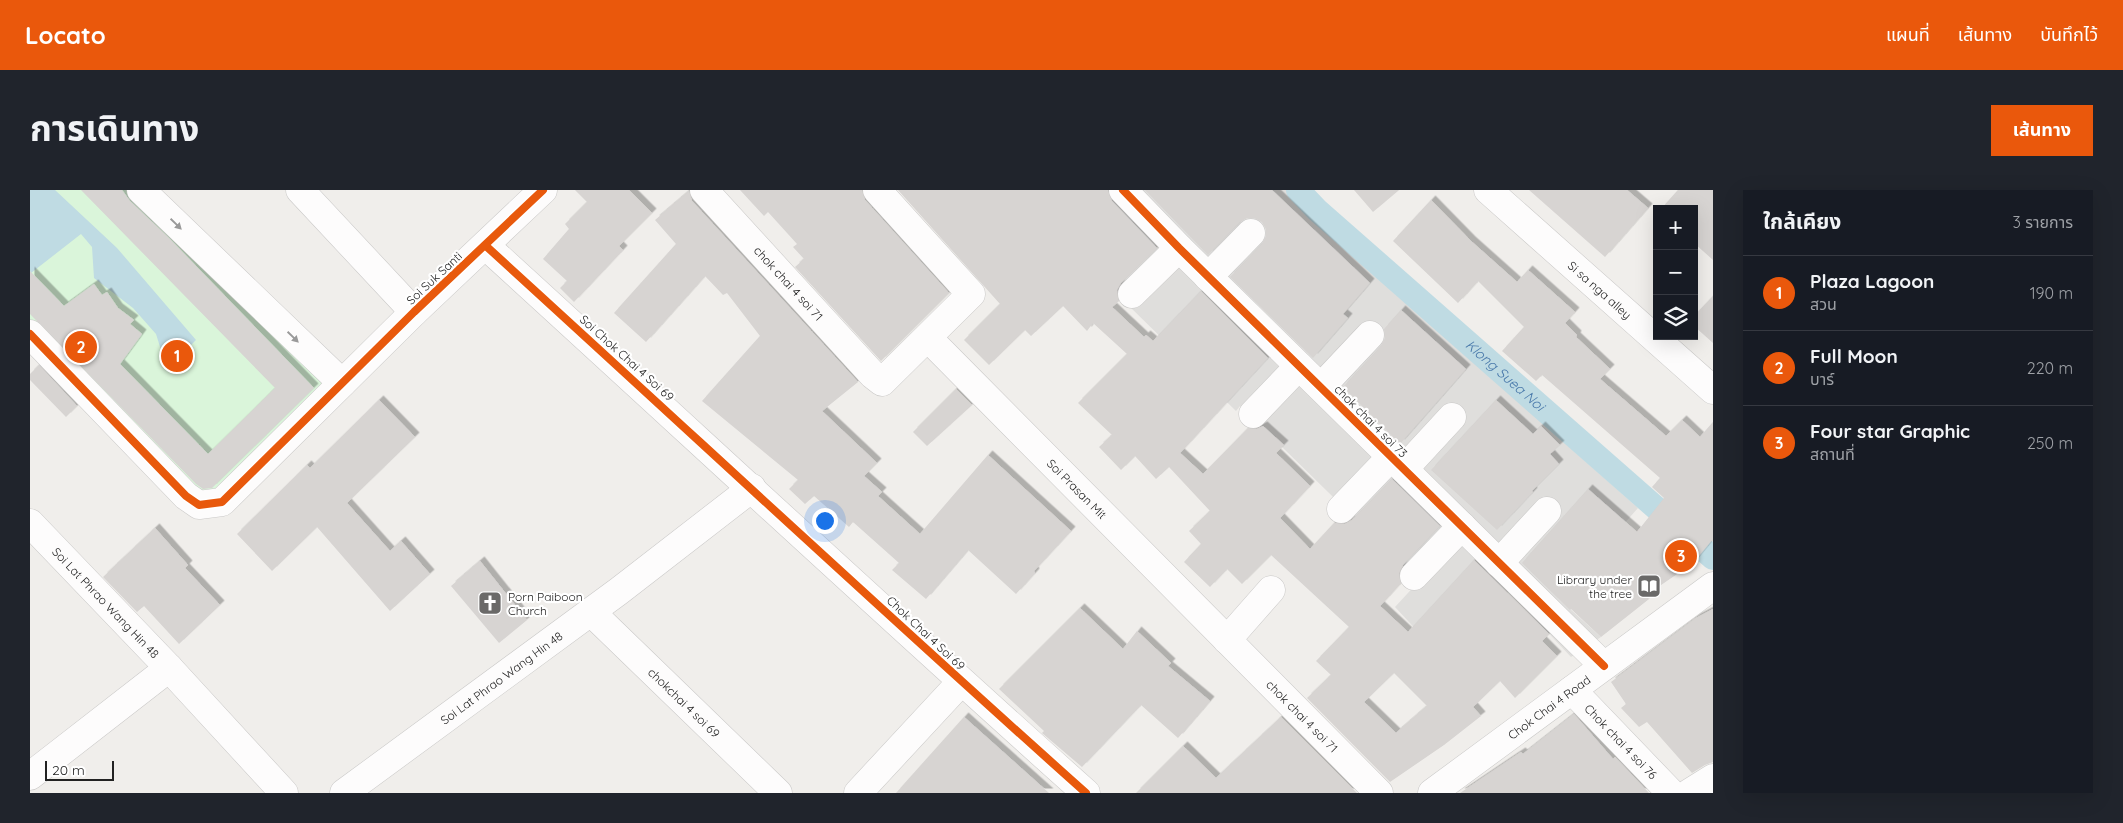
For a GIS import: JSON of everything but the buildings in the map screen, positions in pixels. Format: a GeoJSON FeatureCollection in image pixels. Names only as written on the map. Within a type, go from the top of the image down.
{"type":"FeatureCollection","features":[{"type":"Feature","properties":{"kind":"street"},"geometry":{"type":"LineString","coordinates":[[141,190],[342,384]]}},
{"type":"Feature","properties":{"kind":"street"},"geometry":{"type":"LineString","coordinates":[[300,190],[414,312]]}},
{"type":"Feature","properties":{"kind":"street","name":"chok chai 4 soi 71"},"geometry":{"type":"LineString","coordinates":[[704,190],[882,382],[928,338]]}},
{"type":"Feature","properties":{"kind":"street"},"geometry":{"type":"LineString","coordinates":[[877,190],[972,294],[928,338]]}},
{"type":"Feature","properties":{"kind":"street","name":"chok chai 4 soi 73"},"geometry":{"type":"LineString","coordinates":[[1123,190],[1208,277],[1604,666]]}},
{"type":"Feature","properties":{"kind":"street","name":"Si sa nga alley"},"geometry":{"type":"LineString","coordinates":[[1488,190],[1713,390]]}},
{"type":"Feature","properties":{"kind":"street","name":"Soi Suk Santi"},"geometry":{"type":"LineString","coordinates":[[30,334],[186,496],[199,505],[222,502],[414,312],[486,246],[536,192]]}},
{"type":"Feature","properties":{"kind":"street"},"geometry":{"type":"LineString","coordinates":[[1208,277],[1251,233]]}},
{"type":"Feature","properties":{"kind":"street","name":"Soi Chok Chai 4 Soi 69"},"geometry":{"type":"LineString","coordinates":[[486,246],[752,488]]}},
{"type":"Feature","properties":{"kind":"street"},"geometry":{"type":"LineString","coordinates":[[1132,294],[1179,248]]}},
{"type":"Feature","properties":{"kind":"street"},"geometry":{"type":"LineString","coordinates":[[1321,387],[1370,336]]}},
{"type":"Feature","properties":{"kind":"street","name":"Soi Prasan Mit"},"geometry":{"type":"LineString","coordinates":[[928,338],[1227,640]]}},
{"type":"Feature","properties":{"kind":"street"},"geometry":{"type":"LineString","coordinates":[[1253,414],[1300,366]]}},
{"type":"Feature","properties":{"kind":"street"},"geometry":{"type":"LineString","coordinates":[[1341,509],[1452,416]]}},
{"type":"Feature","properties":{"kind":"street","name":"Soi Lat Phrao Wang Hin 48"},"geometry":{"type":"LineString","coordinates":[[344,793],[591,612],[752,488]]}},
{"type":"Feature","properties":{"kind":"street","name":"Chok Chai 4 Soi 69"},"geometry":{"type":"LineString","coordinates":[[752,488],[961,682],[1086,793]]}},
{"type":"Feature","properties":{"kind":"street"},"geometry":{"type":"LineString","coordinates":[[1499,563],[1547,512]]}},
{"type":"Feature","properties":{"kind":"street","name":"Soi Lat Phrao Wang Hin 48"},"geometry":{"type":"LineString","coordinates":[[30,523],[169,668],[284,793]]}},
{"type":"Feature","properties":{"kind":"street"},"geometry":{"type":"LineString","coordinates":[[1414,576],[1462,526]]}},
{"type":"Feature","properties":{"kind":"street","name":"Chok Chai 4 Road"},"geometry":{"type":"LineString","coordinates":[[1432,793],[1713,586]]}},
{"type":"Feature","properties":{"kind":"street"},"geometry":{"type":"LineString","coordinates":[[1227,640],[1271,590]]}},
{"type":"Feature","properties":{"kind":"street","name":"chokchai 4 soi 69"},"geometry":{"type":"LineString","coordinates":[[591,612],[778,793]]}},
{"type":"Feature","properties":{"kind":"street","name":"chok chai 4 soi 71"},"geometry":{"type":"LineString","coordinates":[[1227,640],[1379,793]]}},
{"type":"Feature","properties":{"kind":"street"},"geometry":{"type":"LineString","coordinates":[[30,776],[169,668]]}},
{"type":"Feature","properties":{"kind":"street"},"geometry":{"type":"LineString","coordinates":[[859,793],[961,682]]}},
{"type":"Feature","properties":{"kind":"street","name":"Chok chai 4 soi 76"},"geometry":{"type":"LineString","coordinates":[[1572,690],[1671,793]]}},
{"type":"Feature","properties":{"kind":"street"},"geometry":{"type":"LineString","coordinates":[[1689,793],[1713,778]]}},
{"type":"Feature","properties":{"kind":"shaded area"},"geometry":{"type":"Polygon","coordinates":[[[1020,190],[1288,190],[1317,223],[1638,508],[1558,598],[1601,637],[1571,657],[1509,591],[1447,663],[1395,607],[1419,581],[1240,406],[1236,411],[1127,304],[1020,190]]]}},
{"type":"Feature","properties":{"kind":"green space"},"geometry":{"type":"Polygon","coordinates":[[[30,190],[135,190],[324,378],[320,395],[199,507],[30,333],[30,190]]]}},
{"type":"Feature","properties":{"kind":"water"},"geometry":{"type":"Polygon","coordinates":[[[30,190],[55,190],[117,248],[196,340],[167,369],[156,334],[133,308],[94,278],[92,247],[81,234],[31,273],[30,190]]]}},
{"type":"Feature","properties":{"kind":"waterway","name":"Klong Suea Noi"},"geometry":{"type":"LineString","coordinates":[[1298,190],[1317,210],[1713,558]]}},
{"type":"Feature","properties":{"kind":"cycle path"},"geometry":{"type":"LineString","coordinates":[[30,334],[186,496],[199,505],[222,502],[414,312],[543,190]]}},
{"type":"Feature","properties":{"kind":"cycle path"},"geometry":{"type":"LineString","coordinates":[[1123,190],[1179,248],[1604,666]]}},
{"type":"Feature","properties":{"kind":"cycle path"},"geometry":{"type":"LineString","coordinates":[[486,246],[860,589],[1086,793]]}},
{"type":"Feature","properties":{"kind":"place","name":"Full Moon"},"geometry":{"type":"Point","coordinates":[81,347]}},
{"type":"Feature","properties":{"kind":"place","name":"Plaza Lagoon"},"geometry":{"type":"Point","coordinates":[177,356]}},
{"type":"Feature","properties":{"kind":"place","name":"Four star Graphic"},"geometry":{"type":"Point","coordinates":[1681,556]}},
{"type":"Feature","properties":{"kind":"place","name":"Library under the tree"},"geometry":{"type":"Point","coordinates":[1649,586]}},
{"type":"Feature","properties":{"kind":"place","name":"Porn Paiboon Church"},"geometry":{"type":"Point","coordinates":[490,603]}}]}
